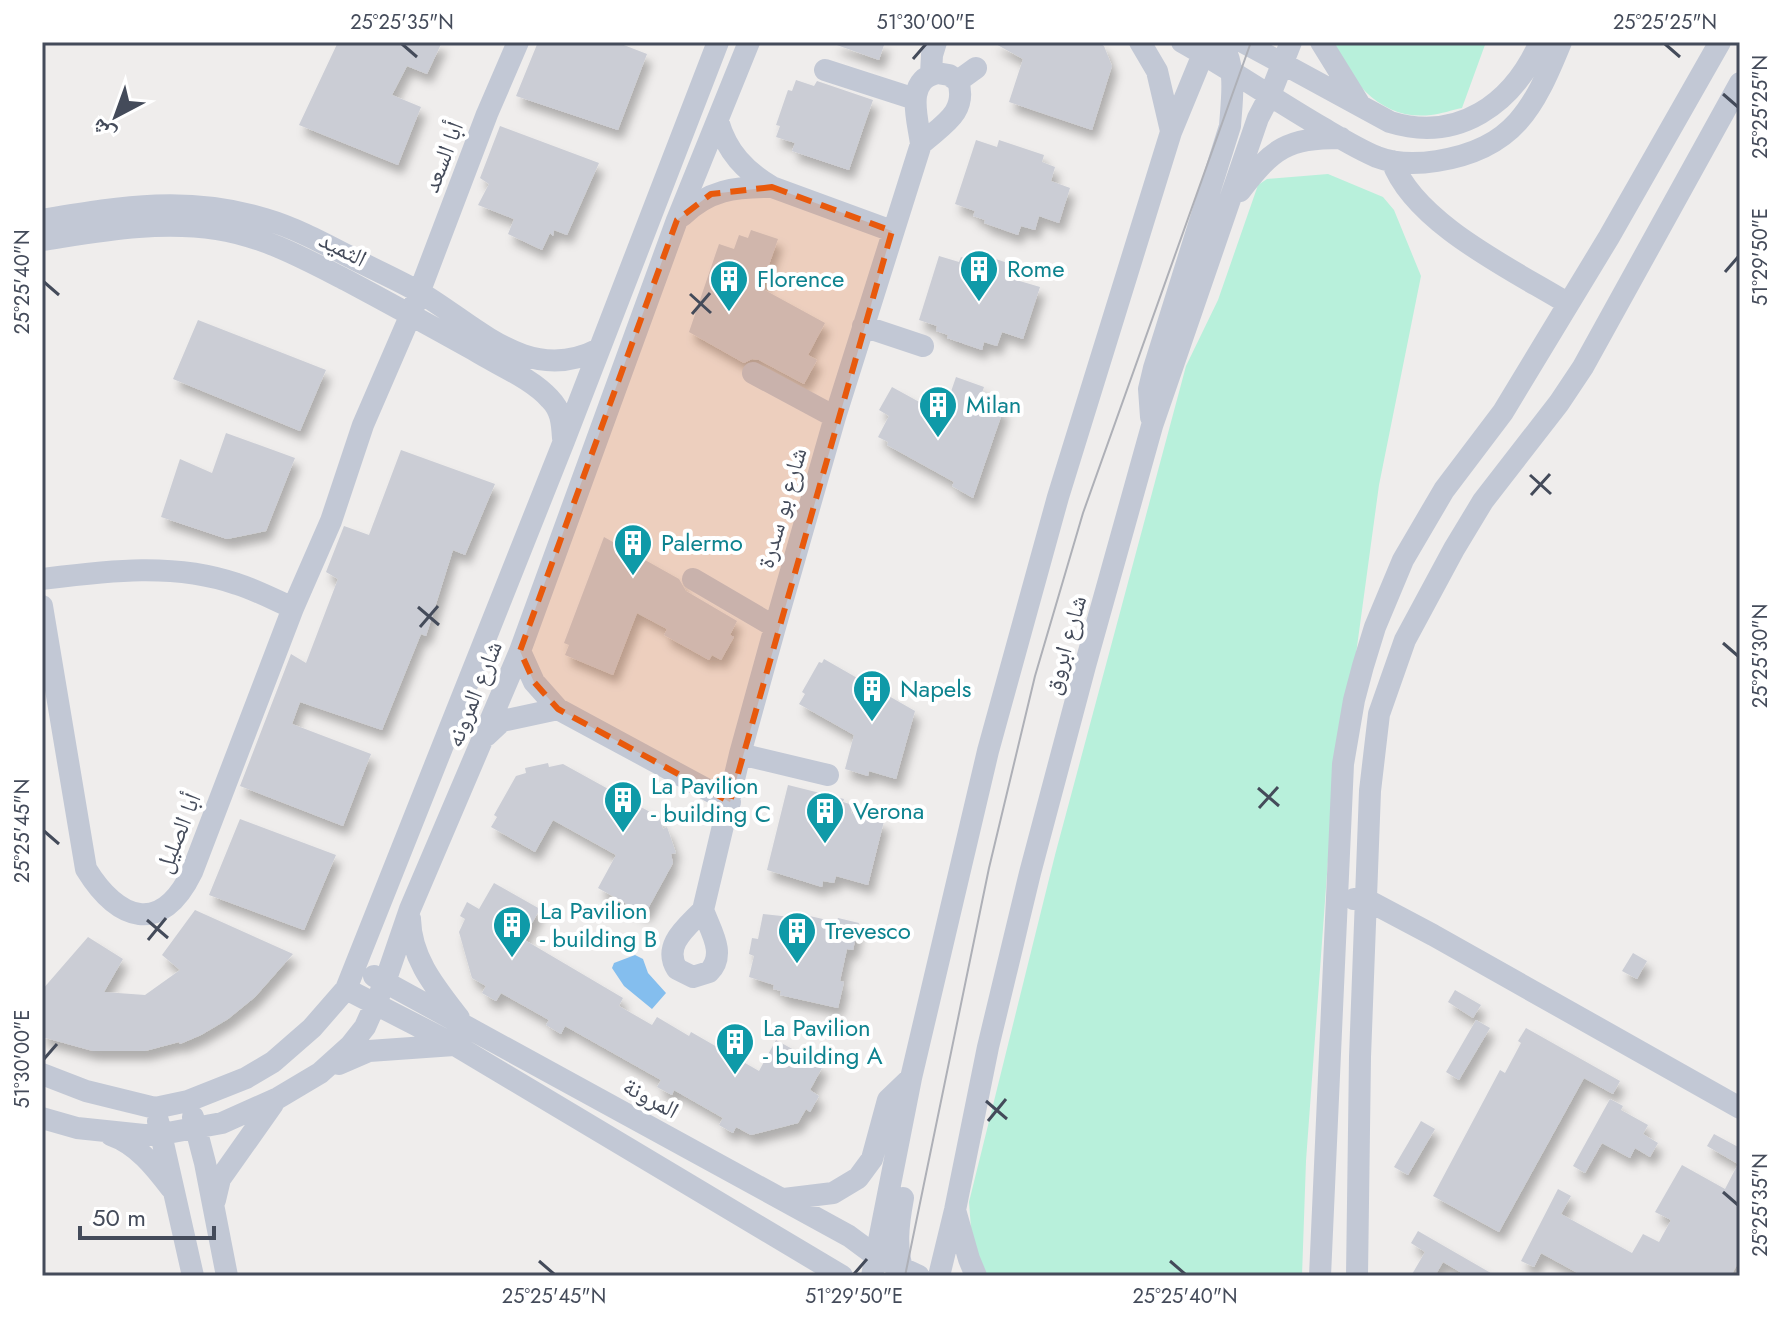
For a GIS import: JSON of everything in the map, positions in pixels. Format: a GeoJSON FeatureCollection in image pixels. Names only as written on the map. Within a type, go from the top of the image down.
{"type":"FeatureCollection","features":[{"type":"Feature","properties":{"kind":"street","name":"أبا السعد"},"geometry":{"type":"LineString","coordinates":[[420,292],[518,42]]}},
{"type":"Feature","properties":{"kind":"street","name":"شارع المرونه"},"geometry":{"type":"LineString","coordinates":[[42,1074],[86,1091],[155,1108],[188,1101],[246,1078],[273,1062],[312,1028],[346,989],[564,441],[718,42]]}},
{"type":"Feature","properties":{"kind":"street","name":"شارع المرونه"},"geometry":{"type":"LineString","coordinates":[[42,1118],[98,1132],[162,1134],[222,1123],[278,1098],[320,1073],[350,1046],[365,1027],[385,982],[410,909],[520,651],[677,220],[749,42]]}},
{"type":"Feature","properties":{"kind":"street"},"geometry":{"type":"LineString","coordinates":[[825,70],[915,99],[918,85],[931,74],[936,42]]}},
{"type":"Feature","properties":{"kind":"street"},"geometry":{"type":"LineString","coordinates":[[1140,42],[1157,71],[1171,132]]}},
{"type":"Feature","properties":{"kind":"street"},"geometry":{"type":"LineString","coordinates":[[1182,42],[1212,46],[1233,72],[1378,158],[1422,163],[1455,158],[1482,148],[1506,134],[1523,118],[1536,99],[1561,42]]}},
{"type":"Feature","properties":{"kind":"street"},"geometry":{"type":"LineString","coordinates":[[1242,42],[1390,122],[1428,128],[1477,117],[1525,73],[1540,42]]}},
{"type":"Feature","properties":{"kind":"street"},"geometry":{"type":"LineString","coordinates":[[1242,42],[1246,56],[1270,95]]}},
{"type":"Feature","properties":{"kind":"street","name":"شارع ابروق"},"geometry":{"type":"LineString","coordinates":[[939,1276],[988,1047],[1030,873],[1152,426],[1258,118],[1291,42]]}},
{"type":"Feature","properties":{"kind":"street"},"geometry":{"type":"LineString","coordinates":[[1321,42],[1360,106]]}},
{"type":"Feature","properties":{"kind":"street"},"geometry":{"type":"LineString","coordinates":[[1320,1276],[1343,764],[1354,700],[1375,627],[1403,560],[1444,490],[1503,412],[1609,237],[1720,42]]}},
{"type":"Feature","properties":{"kind":"street","name":"شارع ابروق"},"geometry":{"type":"LineString","coordinates":[[874,1266],[911,1078],[988,751],[1058,497],[1171,132],[1212,46]]}},
{"type":"Feature","properties":{"kind":"street"},"geometry":{"type":"LineString","coordinates":[[1152,426],[1151,378],[1225,148],[1235,88],[1233,72]]}},
{"type":"Feature","properties":{"kind":"street","name":"شارع بو سدرة"},"geometry":{"type":"LineString","coordinates":[[921,144],[958,110],[967,74],[931,74]]}},
{"type":"Feature","properties":{"kind":"street"},"geometry":{"type":"LineString","coordinates":[[1357,1276],[1360,1057],[1370,791],[1374,739],[1386,689],[1405,640],[1476,512],[1559,403],[1591,355],[1740,83]]}},
{"type":"Feature","properties":{"kind":"street","name":"شارع بو سدرة"},"geometry":{"type":"LineString","coordinates":[[703,910],[740,754],[775,627],[835,417],[921,144],[915,99]]}},
{"type":"Feature","properties":{"kind":"street"},"geometry":{"type":"LineString","coordinates":[[718,121],[722,135],[737,160],[772,187],[892,231]]}},
{"type":"Feature","properties":{"kind":"street"},"geometry":{"type":"LineString","coordinates":[[1230,204],[1259,165],[1273,154],[1297,141],[1341,138]]}},
{"type":"Feature","properties":{"kind":"street"},"geometry":{"type":"LineString","coordinates":[[1392,161],[1398,179],[1461,239],[1567,303]]}},
{"type":"Feature","properties":{"kind":"street"},"geometry":{"type":"LineString","coordinates":[[677,220],[695,203],[711,194],[739,187],[772,187]]}},
{"type":"Feature","properties":{"kind":"street","name":"الثميد"},"geometry":{"type":"LineString","coordinates":[[42,220],[130,205],[181,204],[220,208],[286,225],[420,292],[498,344],[529,358],[572,361],[599,349]]}},
{"type":"Feature","properties":{"kind":"street","name":"الثميد"},"geometry":{"type":"LineString","coordinates":[[42,240],[126,227],[172,225],[218,229],[294,253],[411,314],[550,398],[562,418],[564,441]]}},
{"type":"Feature","properties":{"kind":"street","name":"أبا الصليل"},"geometry":{"type":"LineString","coordinates":[[42,606],[86,869],[99,891],[124,911],[144,915],[163,909],[183,891],[192,872],[293,608],[331,521],[363,425],[420,292]]}},
{"type":"Feature","properties":{"kind":"street"},"geometry":{"type":"LineString","coordinates":[[863,326],[923,346]]}},
{"type":"Feature","properties":{"kind":"street"},"geometry":{"type":"LineString","coordinates":[[753,373],[835,417]]}},
{"type":"Feature","properties":{"kind":"street"},"geometry":{"type":"LineString","coordinates":[[42,579],[113,571],[203,575],[237,584],[293,608]]}},
{"type":"Feature","properties":{"kind":"street"},"geometry":{"type":"LineString","coordinates":[[693,579],[775,627]]}},
{"type":"Feature","properties":{"kind":"street"},"geometry":{"type":"LineString","coordinates":[[520,651],[534,682],[558,709],[730,802]]}},
{"type":"Feature","properties":{"kind":"street"},"geometry":{"type":"LineString","coordinates":[[485,737],[502,721],[558,709]]}},
{"type":"Feature","properties":{"kind":"street"},"geometry":{"type":"LineString","coordinates":[[740,754],[828,775]]}},
{"type":"Feature","properties":{"kind":"street"},"geometry":{"type":"LineString","coordinates":[[1337,897],[1367,900],[1740,1108]]}},
{"type":"Feature","properties":{"kind":"street"},"geometry":{"type":"LineString","coordinates":[[320,1073],[369,1051],[460,1035],[421,963],[411,936],[410,909]]}},
{"type":"Feature","properties":{"kind":"street","name":"المرونة"},"geometry":{"type":"LineString","coordinates":[[357,966],[460,1035],[842,1276]]}},
{"type":"Feature","properties":{"kind":"street","name":"المرونة"},"geometry":{"type":"LineString","coordinates":[[346,989],[376,1004],[460,1035],[783,1199],[849,1236],[874,1266],[904,1274]]}},
{"type":"Feature","properties":{"kind":"street"},"geometry":{"type":"LineString","coordinates":[[904,1274],[898,1250],[898,1220],[928,1066],[927,1008]]}},
{"type":"Feature","properties":{"kind":"street"},"geometry":{"type":"LineString","coordinates":[[783,1199],[833,1193],[858,1178],[872,1159],[888,1100],[911,1078]]}},
{"type":"Feature","properties":{"kind":"street"},"geometry":{"type":"LineString","coordinates":[[214,1205],[220,1179],[278,1098]]}},
{"type":"Feature","properties":{"kind":"street"},"geometry":{"type":"LineString","coordinates":[[188,1101],[214,1205],[227,1276]]}},
{"type":"Feature","properties":{"kind":"street"},"geometry":{"type":"LineString","coordinates":[[155,1108],[193,1276]]}},
{"type":"Feature","properties":{"kind":"street"},"geometry":{"type":"LineString","coordinates":[[98,1132],[116,1136],[131,1145],[147,1159],[173,1192]]}},
{"type":"Feature","properties":{"kind":"street"},"geometry":{"type":"LineString","coordinates":[[955,1210],[976,1276]]}},
{"type":"Feature","properties":{"kind":"street"},"geometry":{"type":"LineString","coordinates":[[783,1241],[810,1276]]}},
{"type":"Feature","properties":{"kind":"highlighted area"},"geometry":{"type":"Polygon","coordinates":[[[772,187],[892,231],[730,802],[558,709],[534,682],[520,651],[677,220],[711,194],[772,187]]]}},
{"type":"Feature","properties":{"kind":"green space"},"geometry":{"type":"Polygon","coordinates":[[[1330,42],[1486,42],[1462,108],[1413,115],[1397,112],[1370,95],[1348,71],[1330,42]]]}},
{"type":"Feature","properties":{"kind":"green space"},"geometry":{"type":"Polygon","coordinates":[[[1328,174],[1383,197],[1394,210],[1421,276],[1379,485],[1328,860],[1306,1161],[1302,1276],[985,1276],[972,1241],[969,1202],[1055,855],[1186,366],[1218,300],[1258,185],[1267,179],[1328,174]]]}},
{"type":"Feature","properties":{"kind":"water"},"geometry":{"type":"Polygon","coordinates":[[[635,955],[643,959],[648,973],[666,993],[652,1009],[624,986],[612,968],[614,963],[635,955]]]}},
{"type":"Feature","properties":{"kind":"building"},"geometry":{"type":"Polygon","coordinates":[[[338,42],[442,42],[427,74],[407,66],[392,95],[421,107],[398,165],[299,125],[338,42]]]}},
{"type":"Feature","properties":{"kind":"building"},"geometry":{"type":"Polygon","coordinates":[[[538,42],[616,42],[647,54],[618,130],[516,96],[538,42]]]}},
{"type":"Feature","properties":{"kind":"building"},"geometry":{"type":"Polygon","coordinates":[[[835,42],[885,42],[879,60],[835,42]]]}},
{"type":"Feature","properties":{"kind":"building"},"geometry":{"type":"Polygon","coordinates":[[[992,42],[1098,42],[1104,46],[1112,66],[1092,130],[1009,102],[1023,59],[992,42]]]}},
{"type":"Feature","properties":{"kind":"building"},"geometry":{"type":"Polygon","coordinates":[[[796,80],[814,86],[817,81],[873,100],[849,170],[792,151],[795,143],[776,137],[780,126],[776,125],[788,90],[792,91],[796,80]]]}},
{"type":"Feature","properties":{"kind":"building"},"geometry":{"type":"Polygon","coordinates":[[[500,126],[599,163],[567,235],[554,230],[542,250],[508,234],[514,219],[478,205],[489,184],[480,178],[500,126]]]}},
{"type":"Feature","properties":{"kind":"building"},"geometry":{"type":"Polygon","coordinates":[[[976,140],[997,147],[999,140],[1044,155],[1042,162],[1055,167],[1051,181],[1070,188],[1059,223],[1039,216],[1035,230],[1021,226],[1018,235],[984,223],[985,220],[973,216],[975,211],[955,204],[976,140]]]}},
{"type":"Feature","properties":{"kind":"building","name":"Florence"},"geometry":{"type":"Polygon","coordinates":[[[751,230],[778,239],[761,288],[825,323],[808,355],[817,360],[804,384],[759,360],[744,363],[689,332],[719,244],[734,249],[739,235],[748,238],[751,230]]]}},
{"type":"Feature","properties":{"kind":"building","name":"Rome"},"geometry":{"type":"Polygon","coordinates":[[[977,253],[1011,264],[1006,277],[1040,287],[1023,339],[1002,332],[997,346],[984,342],[982,350],[947,338],[948,335],[936,331],[937,326],[919,320],[939,256],[959,262],[961,257],[975,261],[977,253]]]}},
{"type":"Feature","properties":{"kind":"building"},"geometry":{"type":"Polygon","coordinates":[[[198,320],[326,370],[300,431],[173,379],[198,320]]]}},
{"type":"Feature","properties":{"kind":"building","name":"Milan"},"geometry":{"type":"Polygon","coordinates":[[[956,377],[984,387],[982,393],[996,398],[994,405],[1004,408],[973,498],[952,486],[954,482],[878,437],[889,416],[879,410],[892,387],[943,415],[956,377]]]}},
{"type":"Feature","properties":{"kind":"building"},"geometry":{"type":"Polygon","coordinates":[[[226,433],[295,458],[266,531],[227,539],[161,517],[180,459],[212,473],[226,433]]]}},
{"type":"Feature","properties":{"kind":"building"},"geometry":{"type":"Polygon","coordinates":[[[401,450],[495,484],[465,555],[453,550],[426,636],[421,634],[382,730],[300,702],[292,724],[371,754],[343,826],[240,786],[291,654],[306,663],[338,579],[326,572],[344,526],[369,535],[401,450]]]}},
{"type":"Feature","properties":{"kind":"building","name":"Palermo"},"geometry":{"type":"Polygon","coordinates":[[[604,537],[679,579],[686,591],[737,621],[730,635],[734,637],[721,660],[712,655],[709,660],[664,635],[667,629],[637,613],[613,675],[565,655],[569,645],[564,643],[604,537]]]}},
{"type":"Feature","properties":{"kind":"building","name":"Napels"},"geometry":{"type":"Polygon","coordinates":[[[824,659],[915,711],[896,779],[869,771],[868,776],[845,769],[854,735],[799,704],[805,694],[802,692],[819,662],[822,663],[824,659]]]}},
{"type":"Feature","properties":{"kind":"building","name":"La Pavilion - building C"},"geometry":{"type":"Polygon","coordinates":[[[548,763],[549,767],[563,764],[659,817],[663,829],[667,827],[676,853],[671,854],[673,863],[645,914],[598,888],[616,855],[553,820],[535,852],[491,827],[497,817],[494,815],[516,776],[526,773],[525,768],[548,763]]]}},
{"type":"Feature","properties":{"kind":"building","name":"Verona"},"geometry":{"type":"Polygon","coordinates":[[[788,785],[844,799],[843,802],[853,805],[851,813],[884,821],[868,885],[836,876],[834,883],[823,881],[822,887],[767,870],[788,785]]]}},
{"type":"Feature","properties":{"kind":"building"},"geometry":{"type":"Polygon","coordinates":[[[240,819],[336,855],[304,930],[209,895],[240,819]]]}},
{"type":"Feature","properties":{"kind":"building"},"geometry":{"type":"Polygon","coordinates":[[[494,883],[540,909],[523,939],[623,998],[619,1006],[652,1025],[657,1017],[689,1036],[691,1032],[759,1071],[776,1040],[823,1066],[810,1090],[819,1096],[810,1112],[806,1109],[798,1123],[751,1135],[736,1127],[733,1133],[719,1125],[723,1118],[674,1090],[672,1095],[657,1087],[661,1080],[565,1026],[561,1034],[546,1025],[549,1020],[501,993],[496,1001],[482,993],[486,986],[472,978],[459,932],[465,919],[460,916],[467,902],[479,909],[494,883]]]}},
{"type":"Feature","properties":{"kind":"building"},"geometry":{"type":"Polygon","coordinates":[[[195,910],[293,954],[255,997],[228,1019],[180,1044],[145,1051],[93,1051],[42,1037],[42,990],[88,937],[123,959],[104,992],[145,995],[180,970],[162,955],[195,910]]]}},
{"type":"Feature","properties":{"kind":"building","name":"Trevesco"},"geometry":{"type":"Polygon","coordinates":[[[792,912],[836,922],[838,918],[859,923],[853,950],[847,949],[838,1008],[780,995],[781,991],[773,989],[774,985],[749,977],[754,956],[749,954],[752,938],[758,939],[763,914],[791,917],[792,912]]]}},
{"type":"Feature","properties":{"kind":"building"},"geometry":{"type":"Polygon","coordinates":[[[1633,953],[1647,961],[1637,979],[1622,971],[1633,953]]]}},
{"type":"Feature","properties":{"kind":"building"},"geometry":{"type":"Polygon","coordinates":[[[1455,990],[1481,1005],[1473,1018],[1448,1002],[1455,990]]]}},
{"type":"Feature","properties":{"kind":"building"},"geometry":{"type":"Polygon","coordinates":[[[1476,1020],[1490,1028],[1459,1080],[1446,1072],[1476,1020]]]}},
{"type":"Feature","properties":{"kind":"building"},"geometry":{"type":"Polygon","coordinates":[[[1526,1028],[1620,1081],[1613,1094],[1584,1078],[1499,1232],[1433,1196],[1500,1070],[1505,1073],[1526,1028]]]}},
{"type":"Feature","properties":{"kind":"building"},"geometry":{"type":"Polygon","coordinates":[[[1610,1099],[1623,1106],[1621,1110],[1648,1125],[1643,1134],[1658,1143],[1650,1157],[1635,1148],[1630,1158],[1602,1143],[1585,1173],[1573,1166],[1610,1099]]]}},
{"type":"Feature","properties":{"kind":"building"},"geometry":{"type":"Polygon","coordinates":[[[1421,1121],[1435,1129],[1408,1175],[1394,1167],[1421,1121]]]}},
{"type":"Feature","properties":{"kind":"building"},"geometry":{"type":"Polygon","coordinates":[[[1714,1134],[1740,1148],[1740,1259],[1731,1276],[1583,1276],[1541,1253],[1534,1267],[1521,1261],[1558,1189],[1571,1196],[1561,1214],[1632,1253],[1643,1234],[1659,1242],[1671,1220],[1655,1212],[1682,1165],[1725,1189],[1738,1164],[1707,1146],[1714,1134]]]}},
{"type":"Feature","properties":{"kind":"building"},"geometry":{"type":"Polygon","coordinates":[[[1418,1231],[1496,1276],[1467,1276],[1443,1262],[1435,1276],[1411,1276],[1425,1252],[1411,1243],[1418,1231]]]}},
{"type":"Feature","properties":{"kind":"tram line"},"geometry":{"type":"LineString","coordinates":[[905,1276],[989,868],[1035,676],[1083,513],[1251,42]]}},
{"type":"Feature","properties":{"kind":"place","name":"Rome"},"geometry":{"type":"Point","coordinates":[979,303]}},
{"type":"Feature","properties":{"kind":"place","name":"Florence"},"geometry":{"type":"Point","coordinates":[729,313]}},
{"type":"Feature","properties":{"kind":"place","name":"Milan"},"geometry":{"type":"Point","coordinates":[938,439]}},
{"type":"Feature","properties":{"kind":"place","name":"Palermo"},"geometry":{"type":"Point","coordinates":[633,577]}},
{"type":"Feature","properties":{"kind":"place","name":"Napels"},"geometry":{"type":"Point","coordinates":[872,723]}},
{"type":"Feature","properties":{"kind":"place","name":"La Pavilion - building C"},"geometry":{"type":"Point","coordinates":[623,834]}},
{"type":"Feature","properties":{"kind":"place","name":"Verona"},"geometry":{"type":"Point","coordinates":[825,845]}},
{"type":"Feature","properties":{"kind":"place","name":"La Pavilion - building B"},"geometry":{"type":"Point","coordinates":[512,959]}},
{"type":"Feature","properties":{"kind":"place","name":"Trevesco"},"geometry":{"type":"Point","coordinates":[797,965]}},
{"type":"Feature","properties":{"kind":"place","name":"La Pavilion - building A"},"geometry":{"type":"Point","coordinates":[735,1076]}}]}
